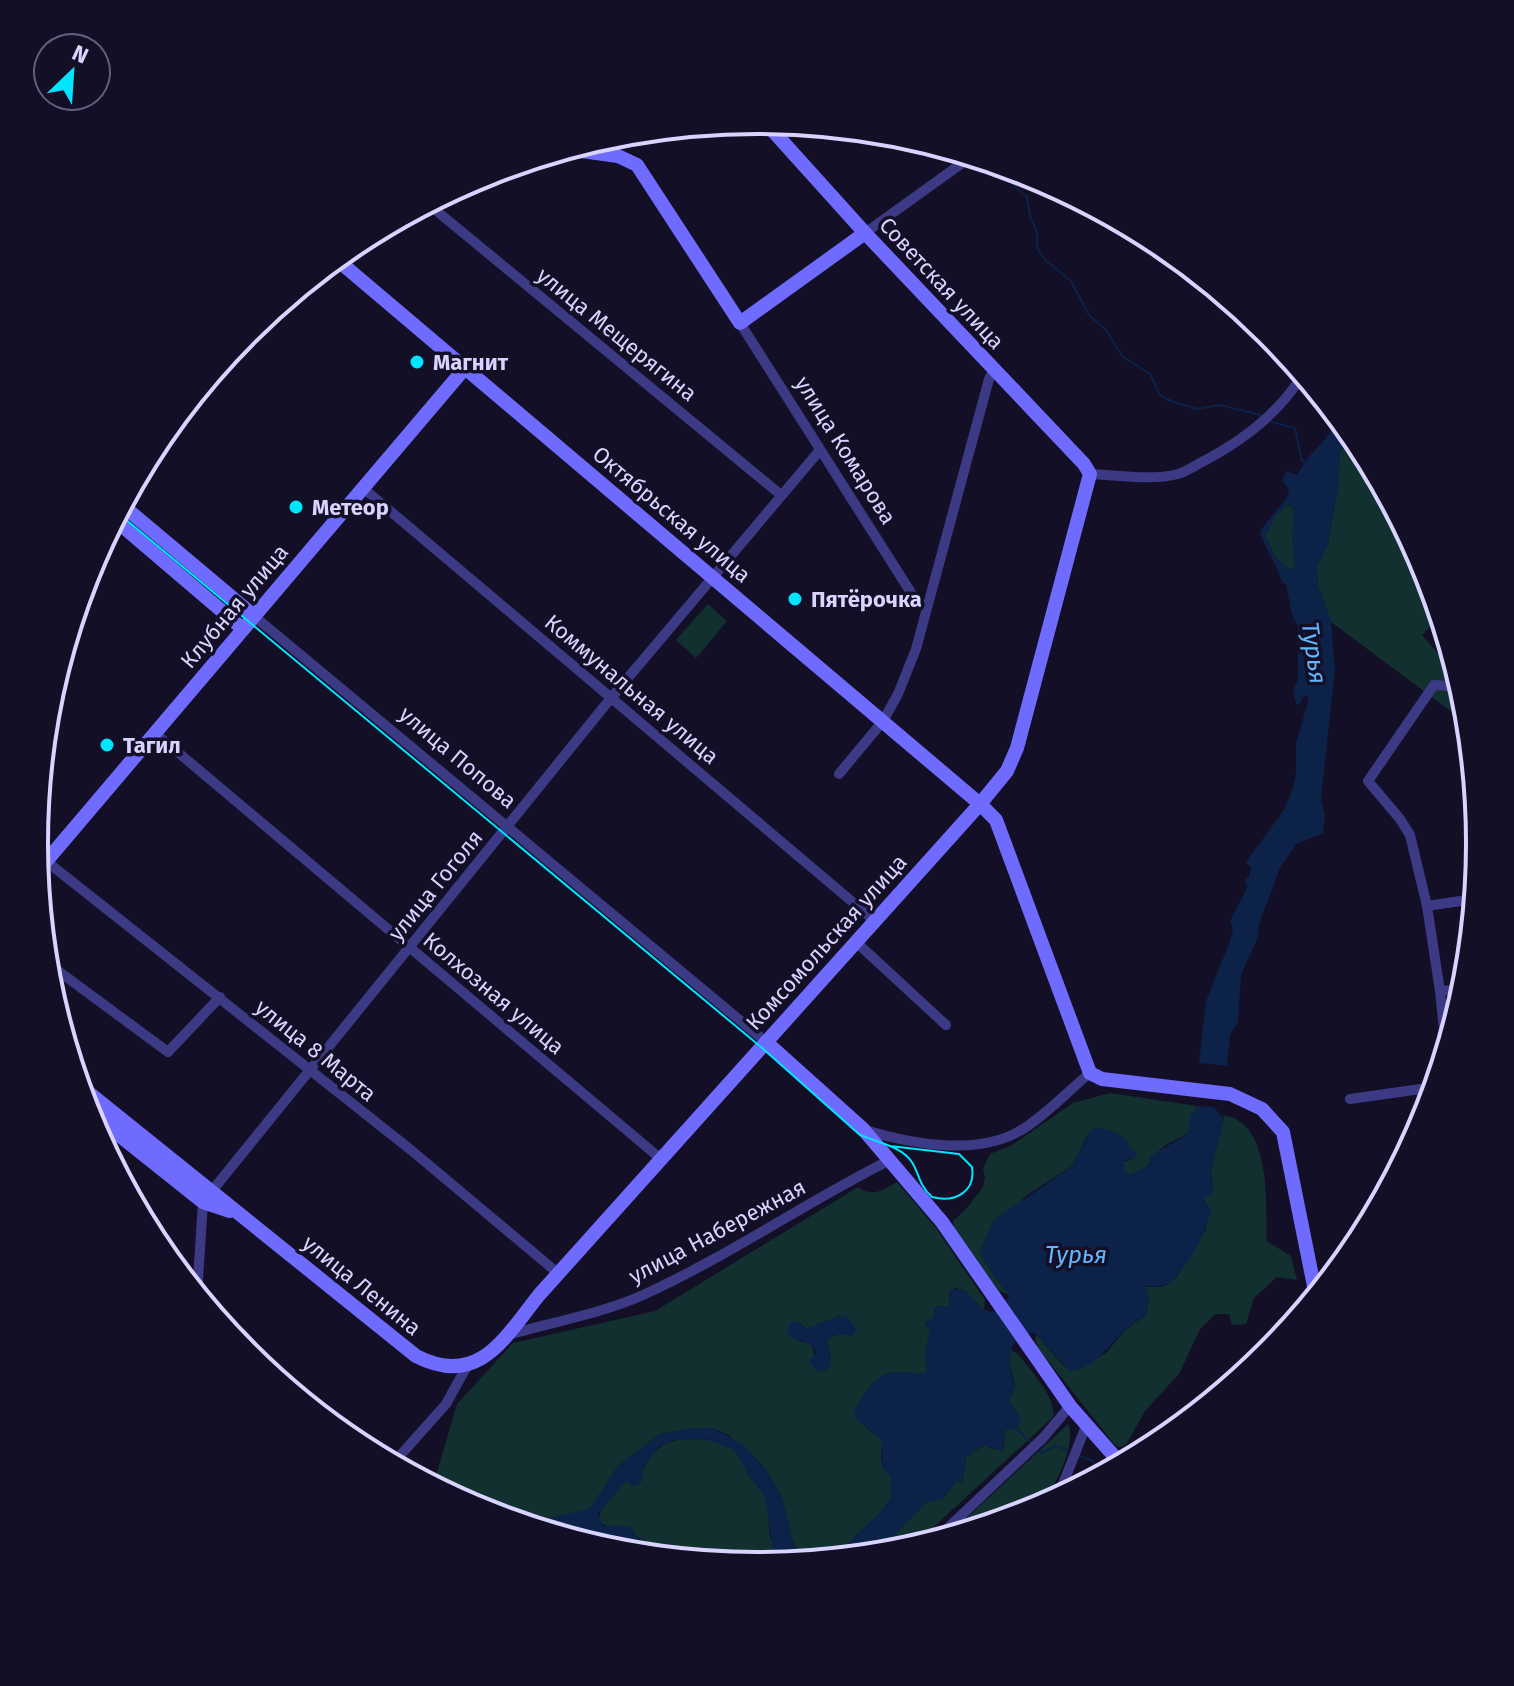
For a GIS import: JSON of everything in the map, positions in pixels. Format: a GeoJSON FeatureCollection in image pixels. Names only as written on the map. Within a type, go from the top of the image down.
{"type":"FeatureCollection","features":[{"type":"Feature","properties":{"kind":"main road","name":"Советская улица"},"geometry":{"type":"LineString","coordinates":[[776,135],[1090,474]]}},
{"type":"Feature","properties":{"kind":"main road","name":"улица Комарова"},"geometry":{"type":"LineString","coordinates":[[596,153],[618,156],[637,165],[740,323]]}},
{"type":"Feature","properties":{"kind":"main road"},"geometry":{"type":"LineString","coordinates":[[740,323],[865,233]]}},
{"type":"Feature","properties":{"kind":"main road","name":"Октябрьская улица"},"geometry":{"type":"LineString","coordinates":[[345,266],[996,820],[1090,1073]]}},
{"type":"Feature","properties":{"kind":"main road","name":"Клубная улица"},"geometry":{"type":"LineString","coordinates":[[49,858],[465,368]]}},
{"type":"Feature","properties":{"kind":"main road","name":"Комсомольская улица"},"geometry":{"type":"LineString","coordinates":[[467,1366],[495,1348],[1007,771],[1017,748],[1090,474]]}},
{"type":"Feature","properties":{"kind":"main road","name":"улица Попова"},"geometry":{"type":"LineString","coordinates":[[130,512],[254,616]]}},
{"type":"Feature","properties":{"kind":"main road"},"geometry":{"type":"LineString","coordinates":[[122,526],[243,629]]}},
{"type":"Feature","properties":{"kind":"main road"},"geometry":{"type":"LineString","coordinates":[[766,1042],[863,1129],[890,1160],[942,1222],[1070,1406],[1113,1456]]}},
{"type":"Feature","properties":{"kind":"main road"},"geometry":{"type":"LineString","coordinates":[[1090,1073],[1102,1079],[1230,1094],[1262,1109],[1283,1132],[1313,1282]]}},
{"type":"Feature","properties":{"kind":"main road","name":"улица Ленина"},"geometry":{"type":"LineString","coordinates":[[97,1101],[207,1197]]}},
{"type":"Feature","properties":{"kind":"main road","name":"улица Ленина"},"geometry":{"type":"LineString","coordinates":[[106,1123],[207,1197],[238,1214],[416,1356],[435,1366],[467,1366]]}},
{"type":"Feature","properties":{"kind":"street"},"geometry":{"type":"LineString","coordinates":[[865,233],[961,164]]}},
{"type":"Feature","properties":{"kind":"street","name":"улица Мещерягина"},"geometry":{"type":"LineString","coordinates":[[436,211],[781,495]]}},
{"type":"Feature","properties":{"kind":"street","name":"улица Комарова"},"geometry":{"type":"LineString","coordinates":[[740,323],[915,599],[927,608]]}},
{"type":"Feature","properties":{"kind":"street"},"geometry":{"type":"LineString","coordinates":[[839,774],[883,721],[916,649],[994,370]]}},
{"type":"Feature","properties":{"kind":"street"},"geometry":{"type":"LineString","coordinates":[[1090,474],[1154,477],[1178,474],[1224,451],[1262,423],[1297,384]]}},
{"type":"Feature","properties":{"kind":"street","name":"улица Гоголя"},"geometry":{"type":"LineString","coordinates":[[207,1197],[611,698],[820,450]]}},
{"type":"Feature","properties":{"kind":"street","name":"Коммунальная улица"},"geometry":{"type":"LineString","coordinates":[[363,488],[875,921]]}},
{"type":"Feature","properties":{"kind":"street","name":"улица Попова"},"geometry":{"type":"LineString","coordinates":[[254,616],[766,1042]]}},
{"type":"Feature","properties":{"kind":"street"},"geometry":{"type":"LineString","coordinates":[[1443,1022],[1427,906],[1410,835],[1368,781],[1434,685],[1448,686]]}},
{"type":"Feature","properties":{"kind":"street","name":"Колхозная улица"},"geometry":{"type":"LineString","coordinates":[[155,733],[661,1159]]}},
{"type":"Feature","properties":{"kind":"street","name":"улица 8 Марта"},"geometry":{"type":"LineString","coordinates":[[49,871],[220,997],[559,1274]]}},
{"type":"Feature","properties":{"kind":"street"},"geometry":{"type":"LineString","coordinates":[[1427,906],[1463,901]]}},
{"type":"Feature","properties":{"kind":"street"},"geometry":{"type":"LineString","coordinates":[[856,942],[946,1025]]}},
{"type":"Feature","properties":{"kind":"street"},"geometry":{"type":"LineString","coordinates":[[61,973],[168,1052],[220,997]]}},
{"type":"Feature","properties":{"kind":"street"},"geometry":{"type":"LineString","coordinates":[[1440,991],[1450,990]]}},
{"type":"Feature","properties":{"kind":"street"},"geometry":{"type":"LineString","coordinates":[[863,1129],[895,1139],[930,1143],[994,1141],[1022,1129],[1090,1073]]}},
{"type":"Feature","properties":{"kind":"street"},"geometry":{"type":"LineString","coordinates":[[1350,1099],[1421,1089]]}},
{"type":"Feature","properties":{"kind":"street","name":"улица Набережная"},"geometry":{"type":"LineString","coordinates":[[510,1331],[515,1333],[643,1295],[737,1247],[890,1160]]}},
{"type":"Feature","properties":{"kind":"street"},"geometry":{"type":"LineString","coordinates":[[199,1279],[207,1197]]}},
{"type":"Feature","properties":{"kind":"street"},"geometry":{"type":"LineString","coordinates":[[400,1456],[446,1404],[467,1366]]}},
{"type":"Feature","properties":{"kind":"street"},"geometry":{"type":"LineString","coordinates":[[951,1525],[1043,1438],[1070,1406]]}},
{"type":"Feature","properties":{"kind":"street"},"geometry":{"type":"LineString","coordinates":[[1069,1480],[1086,1426]]}},
{"type":"Feature","properties":{"kind":"green space"},"geometry":{"type":"Polygon","coordinates":[[[1344,445],[1393,529],[1412,572],[1431,626],[1422,635],[1441,657],[1453,713],[1331,622],[1318,586],[1317,566],[1328,544],[1338,488],[1340,452],[1344,445]]]}},
{"type":"Feature","properties":{"kind":"green space"},"geometry":{"type":"Polygon","coordinates":[[[1286,505],[1294,510],[1295,566],[1290,571],[1276,558],[1265,535],[1276,515],[1286,505]]]}},
{"type":"Feature","properties":{"kind":"green space"},"geometry":{"type":"Polygon","coordinates":[[[708,604],[727,621],[696,658],[676,640],[708,604]]]}},
{"type":"Feature","properties":{"kind":"green space"},"geometry":{"type":"Polygon","coordinates":[[[1110,1093],[1197,1106],[1195,1113],[1191,1114],[1190,1131],[1161,1149],[1147,1167],[1129,1175],[1123,1170],[1123,1162],[1134,1158],[1124,1139],[1101,1128],[1088,1134],[1072,1166],[1027,1195],[987,1236],[980,1252],[995,1278],[1010,1295],[999,1291],[954,1228],[953,1221],[983,1187],[983,1168],[990,1154],[1012,1145],[1073,1103],[1110,1093]]]}},
{"type":"Feature","properties":{"kind":"green space"},"geometry":{"type":"Polygon","coordinates":[[[1223,1115],[1239,1121],[1258,1148],[1266,1187],[1267,1241],[1291,1256],[1297,1280],[1277,1277],[1254,1298],[1246,1324],[1232,1325],[1229,1314],[1216,1314],[1200,1329],[1179,1374],[1145,1411],[1126,1445],[1119,1447],[1037,1347],[1035,1338],[1037,1335],[1063,1365],[1077,1370],[1106,1353],[1125,1330],[1146,1315],[1149,1301],[1146,1287],[1163,1287],[1176,1278],[1206,1229],[1209,1207],[1202,1198],[1213,1191],[1211,1169],[1223,1115]]]}},
{"type":"Feature","properties":{"kind":"green space"},"geometry":{"type":"Polygon","coordinates":[[[897,1182],[936,1228],[985,1300],[984,1311],[964,1290],[955,1288],[950,1291],[949,1308],[935,1308],[934,1318],[925,1323],[930,1331],[925,1354],[927,1372],[896,1372],[857,1420],[882,1440],[881,1461],[892,1479],[891,1497],[881,1512],[845,1546],[798,1550],[793,1542],[782,1498],[769,1474],[728,1435],[713,1428],[660,1434],[618,1466],[589,1509],[545,1519],[486,1498],[436,1475],[457,1404],[513,1343],[655,1311],[858,1187],[868,1192],[882,1190],[897,1182]],[[840,1316],[809,1328],[800,1323],[796,1340],[811,1344],[820,1372],[830,1366],[831,1354],[827,1342],[839,1334],[848,1335],[854,1327],[840,1316]]]}},
{"type":"Feature","properties":{"kind":"green space"},"geometry":{"type":"Polygon","coordinates":[[[1010,1349],[1018,1354],[1042,1384],[1051,1402],[1053,1417],[930,1530],[891,1539],[926,1502],[945,1496],[956,1482],[963,1481],[966,1457],[984,1445],[998,1450],[1004,1448],[1005,1430],[1012,1429],[1021,1419],[1010,1403],[1015,1385],[1009,1362],[1010,1349]]]}},
{"type":"Feature","properties":{"kind":"green space"},"geometry":{"type":"Polygon","coordinates":[[[1068,1424],[1070,1433],[1066,1457],[1052,1487],[964,1521],[1068,1424]]]}},
{"type":"Feature","properties":{"kind":"green space"},"geometry":{"type":"Polygon","coordinates":[[[704,1439],[726,1446],[739,1455],[765,1497],[769,1532],[778,1551],[664,1546],[645,1543],[630,1526],[609,1527],[600,1523],[603,1507],[624,1482],[627,1480],[631,1484],[656,1451],[670,1442],[704,1439]]]}},
{"type":"Feature","properties":{"kind":"water"},"geometry":{"type":"Polygon","coordinates":[[[1331,428],[1344,445],[1340,453],[1338,488],[1328,544],[1317,566],[1318,586],[1331,622],[1335,669],[1321,799],[1325,815],[1323,833],[1296,844],[1280,868],[1259,924],[1258,937],[1241,975],[1238,1022],[1230,1035],[1227,1066],[1199,1063],[1206,1001],[1230,941],[1233,930],[1230,921],[1248,886],[1245,883],[1251,868],[1246,862],[1284,810],[1293,788],[1296,743],[1309,698],[1305,695],[1299,705],[1296,704],[1293,691],[1298,679],[1298,626],[1292,615],[1286,584],[1282,582],[1260,533],[1287,495],[1289,490],[1282,480],[1287,471],[1297,475],[1331,428]],[[1286,505],[1276,515],[1265,535],[1276,558],[1291,571],[1295,566],[1292,541],[1294,510],[1286,505]]]}},
{"type":"Feature","properties":{"kind":"water","name":"Турья"},"geometry":{"type":"Polygon","coordinates":[[[1197,1106],[1214,1107],[1224,1119],[1211,1169],[1213,1194],[1202,1199],[1211,1209],[1209,1218],[1180,1273],[1165,1285],[1146,1286],[1149,1301],[1146,1315],[1087,1366],[1070,1371],[1034,1332],[1013,1344],[1009,1362],[1015,1389],[1010,1403],[1021,1419],[1017,1428],[1005,1430],[1003,1451],[984,1445],[966,1457],[963,1481],[956,1482],[942,1499],[926,1502],[891,1539],[845,1546],[881,1512],[891,1497],[892,1479],[882,1467],[882,1440],[857,1420],[854,1413],[875,1381],[887,1373],[927,1372],[925,1354],[930,1331],[925,1321],[934,1318],[936,1306],[949,1308],[951,1289],[964,1290],[981,1307],[994,1312],[1010,1296],[980,1252],[993,1221],[1072,1166],[1091,1130],[1106,1129],[1116,1133],[1128,1142],[1129,1148],[1137,1152],[1134,1158],[1125,1160],[1123,1170],[1129,1175],[1150,1165],[1152,1155],[1188,1134],[1191,1113],[1195,1113],[1197,1106]]]}},
{"type":"Feature","properties":{"kind":"water"},"geometry":{"type":"Polygon","coordinates":[[[840,1316],[848,1317],[857,1331],[852,1336],[832,1336],[827,1342],[831,1354],[830,1366],[824,1371],[816,1371],[810,1362],[816,1352],[807,1343],[787,1335],[789,1324],[795,1320],[805,1328],[840,1316]]]}},
{"type":"Feature","properties":{"kind":"water","name":"Турья"},"geometry":{"type":"Polygon","coordinates":[[[713,1428],[742,1444],[769,1474],[782,1498],[793,1542],[798,1550],[773,1549],[765,1497],[732,1449],[707,1439],[673,1440],[659,1447],[643,1468],[641,1482],[634,1487],[627,1480],[598,1514],[603,1526],[630,1526],[645,1543],[545,1519],[589,1509],[618,1466],[660,1434],[713,1428]]]}},
{"type":"Feature","properties":{"kind":"waterway"},"geometry":{"type":"LineString","coordinates":[[1009,181],[1027,197],[1037,232],[1037,248],[1045,260],[1071,281],[1089,315],[1106,330],[1122,356],[1150,374],[1160,395],[1197,409],[1220,405],[1261,415]]}},
{"type":"Feature","properties":{"kind":"waterway"},"geometry":{"type":"LineString","coordinates":[[1272,422],[1295,428],[1302,461],[1307,462]]}},
{"type":"Feature","properties":{"kind":"waterway"},"geometry":{"type":"LineString","coordinates":[[1015,1427],[1030,1442]]}},
{"type":"Feature","properties":{"kind":"waterway"},"geometry":{"type":"LineString","coordinates":[[1041,1453],[1057,1446],[1067,1450]]}},
{"type":"Feature","properties":{"kind":"waterway"},"geometry":{"type":"LineString","coordinates":[[1080,1456],[1096,1465]]}},
{"type":"Feature","properties":{"kind":"tram line"},"geometry":{"type":"LineString","coordinates":[[126,520],[761,1047],[860,1135],[890,1146]]}},
{"type":"Feature","properties":{"kind":"tram line"},"geometry":{"type":"LineString","coordinates":[[890,1146],[959,1154],[972,1167],[971,1183],[956,1197],[932,1197],[921,1183],[913,1163],[901,1151],[890,1146]]}},
{"type":"Feature","properties":{"kind":"place","name":"Магнит"},"geometry":{"type":"Point","coordinates":[417,362]}},
{"type":"Feature","properties":{"kind":"place","name":"Метеор"},"geometry":{"type":"Point","coordinates":[296,507]}},
{"type":"Feature","properties":{"kind":"place","name":"Пятёрочка"},"geometry":{"type":"Point","coordinates":[795,599]}},
{"type":"Feature","properties":{"kind":"place","name":"Тагил"},"geometry":{"type":"Point","coordinates":[107,745]}}]}
